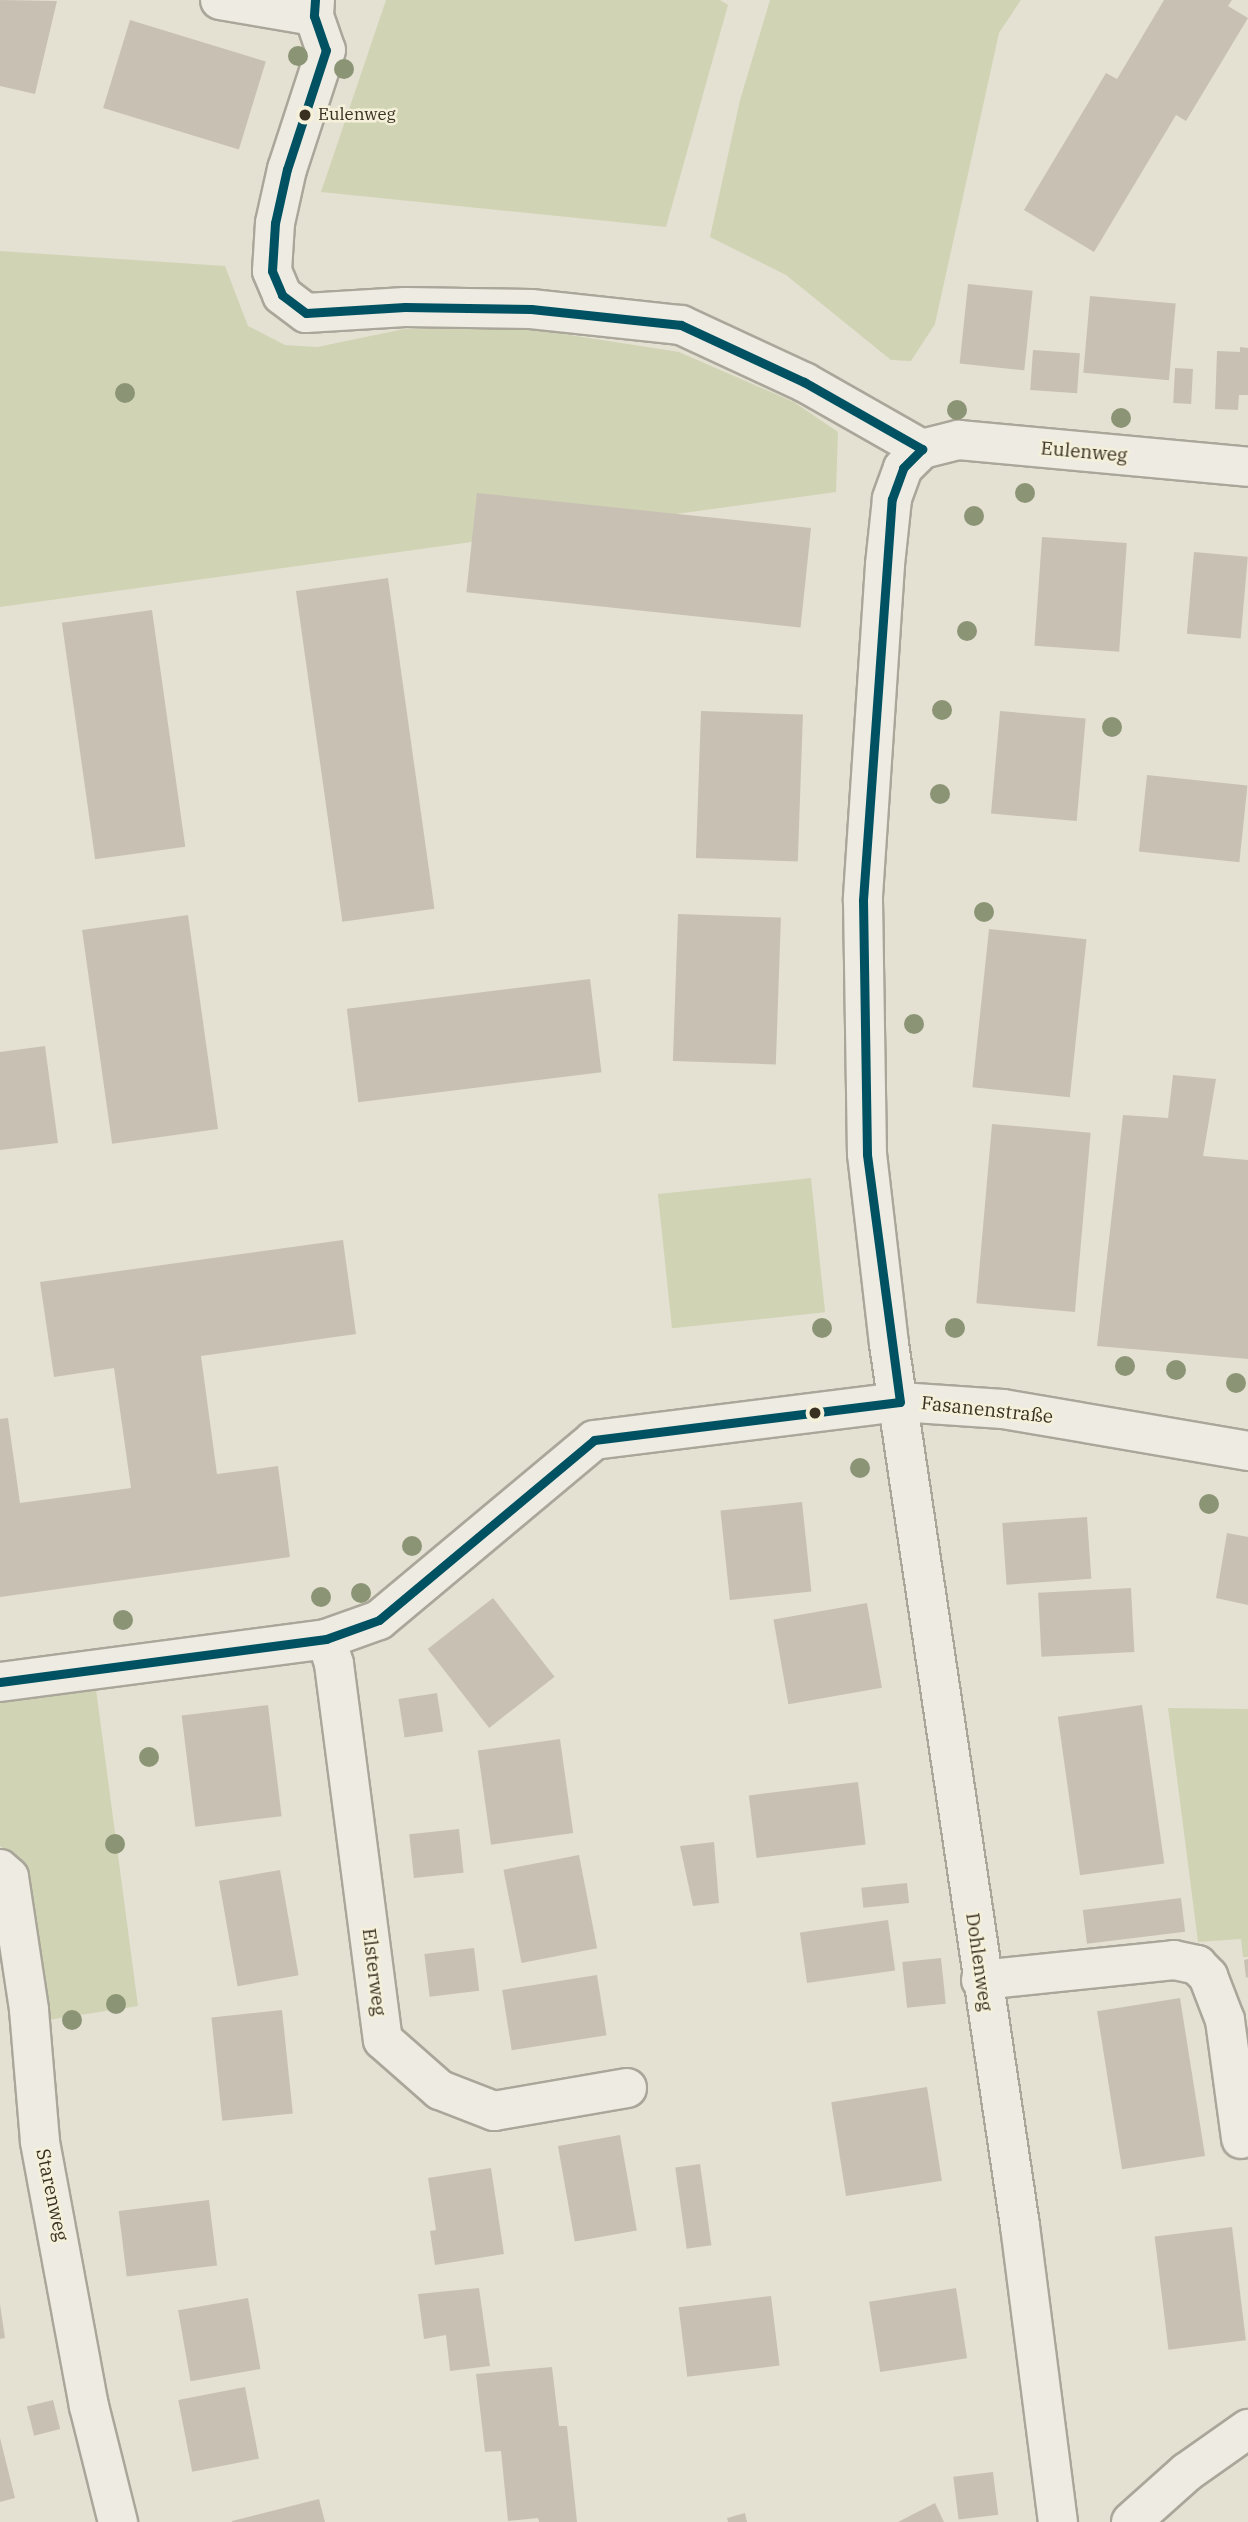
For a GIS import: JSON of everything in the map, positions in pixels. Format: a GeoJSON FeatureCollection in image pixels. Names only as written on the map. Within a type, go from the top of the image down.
{"type":"FeatureCollection","features":[{"type":"Feature","properties":{"kind":"street"},"geometry":{"type":"LineString","coordinates":[[220,0],[314,8],[326,50],[287,169],[275,223],[272,271],[282,295],[306,313],[405,307],[531,309],[681,325],[804,382],[922,449]]}},
{"type":"Feature","properties":{"kind":"street","name":"Eulenweg"},"geometry":{"type":"LineString","coordinates":[[922,449],[959,440],[1248,467]]}},
{"type":"Feature","properties":{"kind":"street","name":"Dohlenweg"},"geometry":{"type":"LineString","coordinates":[[922,449],[903,468],[892,499],[863,900],[867,1154],[981,1980],[1020,2226],[1058,2522]]}},
{"type":"Feature","properties":{"kind":"street","name":"Fasanenstraße"},"geometry":{"type":"LineString","coordinates":[[0,1682],[326,1639],[379,1620],[594,1440],[900,1402],[1003,1409],[1248,1451]]}},
{"type":"Feature","properties":{"kind":"street","name":"Elsterweg"},"geometry":{"type":"LineString","coordinates":[[326,1639],[334,1664],[383,2040],[440,2090],[494,2111],[627,2088]]}},
{"type":"Feature","properties":{"kind":"street","name":"Starenweg"},"geometry":{"type":"LineString","coordinates":[[0,1869],[9,1877],[27,1997],[40,2142],[89,2406],[118,2522]]}},
{"type":"Feature","properties":{"kind":"street"},"geometry":{"type":"LineString","coordinates":[[981,1980],[1174,1961],[1197,1965],[1208,1976],[1225,2020],[1241,2139]]}},
{"type":"Feature","properties":{"kind":"street"},"geometry":{"type":"LineString","coordinates":[[1131,2522],[1187,2472],[1248,2429]]}},
{"type":"Feature","properties":{"kind":"green space"},"geometry":{"type":"Polygon","coordinates":[[[386,0],[720,0],[728,5],[666,227],[321,192],[386,0]]]}},
{"type":"Feature","properties":{"kind":"green space"},"geometry":{"type":"Polygon","coordinates":[[[770,0],[1021,0],[999,33],[935,324],[911,361],[891,360],[786,275],[710,237],[740,100],[770,0]]]}},
{"type":"Feature","properties":{"kind":"green space"},"geometry":{"type":"Polygon","coordinates":[[[0,251],[225,266],[248,326],[285,345],[317,347],[404,329],[525,328],[679,352],[794,402],[838,432],[836,492],[0,607],[0,251]]]}},
{"type":"Feature","properties":{"kind":"green space"},"geometry":{"type":"Polygon","coordinates":[[[811,1178],[825,1312],[672,1328],[658,1194],[811,1178]]]}},
{"type":"Feature","properties":{"kind":"green space"},"geometry":{"type":"Polygon","coordinates":[[[96,1689],[138,2006],[48,2020],[25,1866],[0,1846],[0,1701],[96,1689]]]}},
{"type":"Feature","properties":{"kind":"green space"},"geometry":{"type":"Polygon","coordinates":[[[1168,1708],[1248,1709],[1248,1957],[1243,1957],[1241,1939],[1198,1942],[1168,1708]]]}},
{"type":"Feature","properties":{"kind":"building"},"geometry":{"type":"Polygon","coordinates":[[[0,0],[57,1],[35,94],[0,86],[0,0]]]}},
{"type":"Feature","properties":{"kind":"building"},"geometry":{"type":"Polygon","coordinates":[[[1164,0],[1232,0],[1228,6],[1248,18],[1186,121],[1176,115],[1094,252],[1024,210],[1106,73],[1117,79],[1164,0]]]}},
{"type":"Feature","properties":{"kind":"building"},"geometry":{"type":"Polygon","coordinates":[[[130,20],[266,62],[239,149],[103,108],[130,20]]]}},
{"type":"Feature","properties":{"kind":"building"},"geometry":{"type":"Polygon","coordinates":[[[968,284],[1033,291],[1024,370],[960,364],[968,284]]]}},
{"type":"Feature","properties":{"kind":"building"},"geometry":{"type":"Polygon","coordinates":[[[1090,296],[1176,303],[1169,380],[1083,373],[1090,296]]]}},
{"type":"Feature","properties":{"kind":"building"},"geometry":{"type":"Polygon","coordinates":[[[1240,347],[1248,348],[1248,395],[1239,395],[1238,410],[1215,409],[1217,351],[1240,352],[1240,347]]]}},
{"type":"Feature","properties":{"kind":"building"},"geometry":{"type":"Polygon","coordinates":[[[1033,350],[1080,353],[1077,393],[1030,390],[1033,350]]]}},
{"type":"Feature","properties":{"kind":"building"},"geometry":{"type":"Polygon","coordinates":[[[1175,368],[1193,369],[1191,404],[1173,403],[1175,368]]]}},
{"type":"Feature","properties":{"kind":"building"},"geometry":{"type":"Polygon","coordinates":[[[477,493],[811,528],[801,627],[466,592],[477,493]]]}},
{"type":"Feature","properties":{"kind":"building"},"geometry":{"type":"Polygon","coordinates":[[[1042,537],[1127,543],[1119,652],[1034,646],[1042,537]]]}},
{"type":"Feature","properties":{"kind":"building"},"geometry":{"type":"Polygon","coordinates":[[[1194,552],[1248,557],[1241,638],[1187,634],[1194,552]]]}},
{"type":"Feature","properties":{"kind":"building"},"geometry":{"type":"Polygon","coordinates":[[[388,578],[434,909],[342,922],[296,591],[388,578]]]}},
{"type":"Feature","properties":{"kind":"building"},"geometry":{"type":"Polygon","coordinates":[[[152,610],[185,847],[95,859],[62,623],[152,610]]]}},
{"type":"Feature","properties":{"kind":"building"},"geometry":{"type":"Polygon","coordinates":[[[701,711],[803,715],[798,861],[696,858],[701,711]]]}},
{"type":"Feature","properties":{"kind":"building"},"geometry":{"type":"Polygon","coordinates":[[[1000,711],[1086,718],[1077,821],[991,814],[1000,711]]]}},
{"type":"Feature","properties":{"kind":"building"},"geometry":{"type":"Polygon","coordinates":[[[1147,775],[1247,786],[1239,862],[1139,852],[1147,775]]]}},
{"type":"Feature","properties":{"kind":"building"},"geometry":{"type":"Polygon","coordinates":[[[678,914],[781,918],[776,1065],[673,1061],[678,914]]]}},
{"type":"Feature","properties":{"kind":"building"},"geometry":{"type":"Polygon","coordinates":[[[188,915],[218,1129],[112,1144],[82,930],[188,915]]]}},
{"type":"Feature","properties":{"kind":"building"},"geometry":{"type":"Polygon","coordinates":[[[989,929],[1086,939],[1070,1097],[972,1087],[989,929]]]}},
{"type":"Feature","properties":{"kind":"building"},"geometry":{"type":"Polygon","coordinates":[[[590,979],[601,1072],[358,1102],[347,1009],[590,979]]]}},
{"type":"Feature","properties":{"kind":"building"},"geometry":{"type":"Polygon","coordinates":[[[45,1046],[58,1143],[0,1150],[0,1052],[45,1046]]]}},
{"type":"Feature","properties":{"kind":"building"},"geometry":{"type":"Polygon","coordinates":[[[1173,1075],[1216,1079],[1203,1156],[1248,1160],[1248,1359],[1097,1346],[1123,1115],[1168,1118],[1173,1075]]]}},
{"type":"Feature","properties":{"kind":"building"},"geometry":{"type":"Polygon","coordinates":[[[992,1124],[1091,1133],[1075,1312],[976,1303],[992,1124]]]}},
{"type":"Feature","properties":{"kind":"building"},"geometry":{"type":"Polygon","coordinates":[[[343,1240],[356,1334],[201,1356],[217,1474],[278,1466],[290,1557],[0,1597],[0,1419],[8,1418],[20,1503],[131,1488],[114,1368],[54,1377],[40,1282],[343,1240]]]}},
{"type":"Feature","properties":{"kind":"building"},"geometry":{"type":"Polygon","coordinates":[[[802,1502],[811,1592],[730,1600],[720,1511],[802,1502]]]}},
{"type":"Feature","properties":{"kind":"building"},"geometry":{"type":"Polygon","coordinates":[[[1087,1517],[1091,1579],[1007,1585],[1002,1523],[1087,1517]]]}},
{"type":"Feature","properties":{"kind":"building"},"geometry":{"type":"Polygon","coordinates":[[[1227,1533],[1248,1537],[1248,1605],[1216,1598],[1227,1533]]]}},
{"type":"Feature","properties":{"kind":"building"},"geometry":{"type":"Polygon","coordinates":[[[1131,1588],[1134,1652],[1041,1657],[1038,1593],[1131,1588]]]}},
{"type":"Feature","properties":{"kind":"building"},"geometry":{"type":"Polygon","coordinates":[[[493,1598],[555,1677],[489,1728],[428,1649],[493,1598]]]}},
{"type":"Feature","properties":{"kind":"building"},"geometry":{"type":"Polygon","coordinates":[[[867,1603],[882,1688],[788,1704],[773,1619],[867,1603]]]}},
{"type":"Feature","properties":{"kind":"building"},"geometry":{"type":"Polygon","coordinates":[[[437,1693],[443,1732],[405,1738],[398,1699],[437,1693]]]}},
{"type":"Feature","properties":{"kind":"building"},"geometry":{"type":"Polygon","coordinates":[[[268,1705],[282,1816],[195,1827],[182,1716],[268,1705]]]}},
{"type":"Feature","properties":{"kind":"building"},"geometry":{"type":"Polygon","coordinates":[[[1142,1705],[1164,1863],[1080,1875],[1058,1717],[1142,1705]]]}},
{"type":"Feature","properties":{"kind":"building"},"geometry":{"type":"Polygon","coordinates":[[[560,1739],[573,1833],[491,1845],[478,1751],[560,1739]]]}},
{"type":"Feature","properties":{"kind":"building"},"geometry":{"type":"Polygon","coordinates":[[[858,1782],[866,1845],[756,1858],[749,1795],[858,1782]]]}},
{"type":"Feature","properties":{"kind":"building"},"geometry":{"type":"Polygon","coordinates":[[[459,1829],[464,1873],[414,1878],[409,1834],[459,1829]]]}},
{"type":"Feature","properties":{"kind":"building"},"geometry":{"type":"Polygon","coordinates":[[[714,1842],[719,1903],[693,1906],[680,1846],[714,1842]]]}},
{"type":"Feature","properties":{"kind":"building"},"geometry":{"type":"Polygon","coordinates":[[[579,1855],[597,1948],[522,1963],[503,1870],[579,1855]]]}},
{"type":"Feature","properties":{"kind":"building"},"geometry":{"type":"Polygon","coordinates":[[[280,1870],[299,1975],[238,1986],[219,1881],[280,1870]]]}},
{"type":"Feature","properties":{"kind":"building"},"geometry":{"type":"Polygon","coordinates":[[[907,1883],[909,1903],[863,1908],[861,1888],[907,1883]]]}},
{"type":"Feature","properties":{"kind":"building"},"geometry":{"type":"Polygon","coordinates":[[[1181,1898],[1185,1932],[1087,1944],[1083,1910],[1181,1898]]]}},
{"type":"Feature","properties":{"kind":"building"},"geometry":{"type":"Polygon","coordinates":[[[888,1920],[895,1971],[807,1983],[800,1932],[888,1920]]]}},
{"type":"Feature","properties":{"kind":"building"},"geometry":{"type":"Polygon","coordinates":[[[474,1948],[479,1991],[430,1997],[424,1954],[474,1948]]]}},
{"type":"Feature","properties":{"kind":"building"},"geometry":{"type":"Polygon","coordinates":[[[941,1958],[946,2004],[907,2008],[902,1962],[941,1958]]]}},
{"type":"Feature","properties":{"kind":"building"},"geometry":{"type":"Polygon","coordinates":[[[1248,1959],[1248,1977],[1246,1978],[1244,1960],[1248,1959]]]}},
{"type":"Feature","properties":{"kind":"building"},"geometry":{"type":"Polygon","coordinates":[[[597,1975],[607,2035],[512,2050],[502,1990],[597,1975]]]}},
{"type":"Feature","properties":{"kind":"building"},"geometry":{"type":"Polygon","coordinates":[[[1180,1998],[1205,2156],[1122,2169],[1097,2011],[1180,1998]]]}},
{"type":"Feature","properties":{"kind":"building"},"geometry":{"type":"Polygon","coordinates":[[[282,2010],[293,2113],[222,2121],[211,2017],[282,2010]]]}},
{"type":"Feature","properties":{"kind":"building"},"geometry":{"type":"Polygon","coordinates":[[[927,2087],[942,2181],[846,2196],[831,2102],[927,2087]]]}},
{"type":"Feature","properties":{"kind":"building"},"geometry":{"type":"Polygon","coordinates":[[[620,2135],[637,2231],[575,2241],[558,2146],[620,2135]]]}},
{"type":"Feature","properties":{"kind":"building"},"geometry":{"type":"Polygon","coordinates":[[[700,2164],[711,2245],[687,2249],[675,2167],[700,2164]]]}},
{"type":"Feature","properties":{"kind":"building"},"geometry":{"type":"Polygon","coordinates":[[[491,2168],[504,2254],[435,2265],[430,2231],[436,2230],[428,2178],[491,2168]]]}},
{"type":"Feature","properties":{"kind":"building"},"geometry":{"type":"Polygon","coordinates":[[[209,2200],[217,2266],[127,2277],[119,2211],[209,2200]]]}},
{"type":"Feature","properties":{"kind":"building"},"geometry":{"type":"Polygon","coordinates":[[[1232,2227],[1246,2340],[1168,2350],[1155,2237],[1232,2227]]]}},
{"type":"Feature","properties":{"kind":"building"},"geometry":{"type":"Polygon","coordinates":[[[479,2288],[490,2366],[450,2371],[446,2335],[424,2339],[418,2294],[479,2288]]]}},
{"type":"Feature","properties":{"kind":"building"},"geometry":{"type":"Polygon","coordinates":[[[956,2288],[967,2358],[880,2372],[869,2302],[956,2288]]]}},
{"type":"Feature","properties":{"kind":"building"},"geometry":{"type":"Polygon","coordinates":[[[771,2296],[780,2365],[687,2377],[679,2307],[771,2296]]]}},
{"type":"Feature","properties":{"kind":"building"},"geometry":{"type":"Polygon","coordinates":[[[248,2298],[261,2369],[191,2381],[178,2310],[248,2298]]]}},
{"type":"Feature","properties":{"kind":"building"},"geometry":{"type":"Polygon","coordinates":[[[0,2304],[5,2338],[0,2339],[0,2304]]]}},
{"type":"Feature","properties":{"kind":"building"},"geometry":{"type":"Polygon","coordinates":[[[552,2367],[559,2426],[567,2426],[577,2522],[539,2522],[538,2518],[508,2521],[501,2451],[485,2452],[476,2374],[552,2367]]]}},
{"type":"Feature","properties":{"kind":"building"},"geometry":{"type":"Polygon","coordinates":[[[245,2387],[259,2459],[192,2472],[178,2400],[245,2387]]]}},
{"type":"Feature","properties":{"kind":"building"},"geometry":{"type":"Polygon","coordinates":[[[53,2400],[60,2429],[34,2436],[27,2407],[53,2400]]]}},
{"type":"Feature","properties":{"kind":"building"},"geometry":{"type":"Polygon","coordinates":[[[0,2438],[15,2498],[0,2502],[0,2438]]]}},
{"type":"Feature","properties":{"kind":"building"},"geometry":{"type":"Polygon","coordinates":[[[993,2472],[998,2515],[959,2520],[953,2477],[993,2472]]]}},
{"type":"Feature","properties":{"kind":"building"},"geometry":{"type":"Polygon","coordinates":[[[319,2499],[325,2522],[232,2522],[232,2521],[319,2499]]]}},
{"type":"Feature","properties":{"kind":"building"},"geometry":{"type":"Polygon","coordinates":[[[935,2503],[944,2522],[898,2522],[935,2503]]]}},
{"type":"Feature","properties":{"kind":"building"},"geometry":{"type":"Polygon","coordinates":[[[745,2513],[747,2522],[728,2522],[727,2518],[745,2513]]]}},
{"type":"Feature","properties":{"kind":"transit line"},"geometry":{"type":"LineString","coordinates":[[315,0],[314,16],[326,50],[287,169],[275,223],[272,271],[282,295],[306,313],[405,307],[531,309],[681,325],[804,382],[922,449]]}},
{"type":"Feature","properties":{"kind":"transit line"},"geometry":{"type":"LineString","coordinates":[[900,1402],[867,1154],[863,900],[892,499],[903,468],[922,449]]}},
{"type":"Feature","properties":{"kind":"transit line"},"geometry":{"type":"LineString","coordinates":[[0,1682],[326,1639],[379,1620],[594,1440],[900,1402]]}},
{"type":"Feature","properties":{"kind":"place","name":"Eulenweg"},"geometry":{"type":"Point","coordinates":[305,115]}}]}
